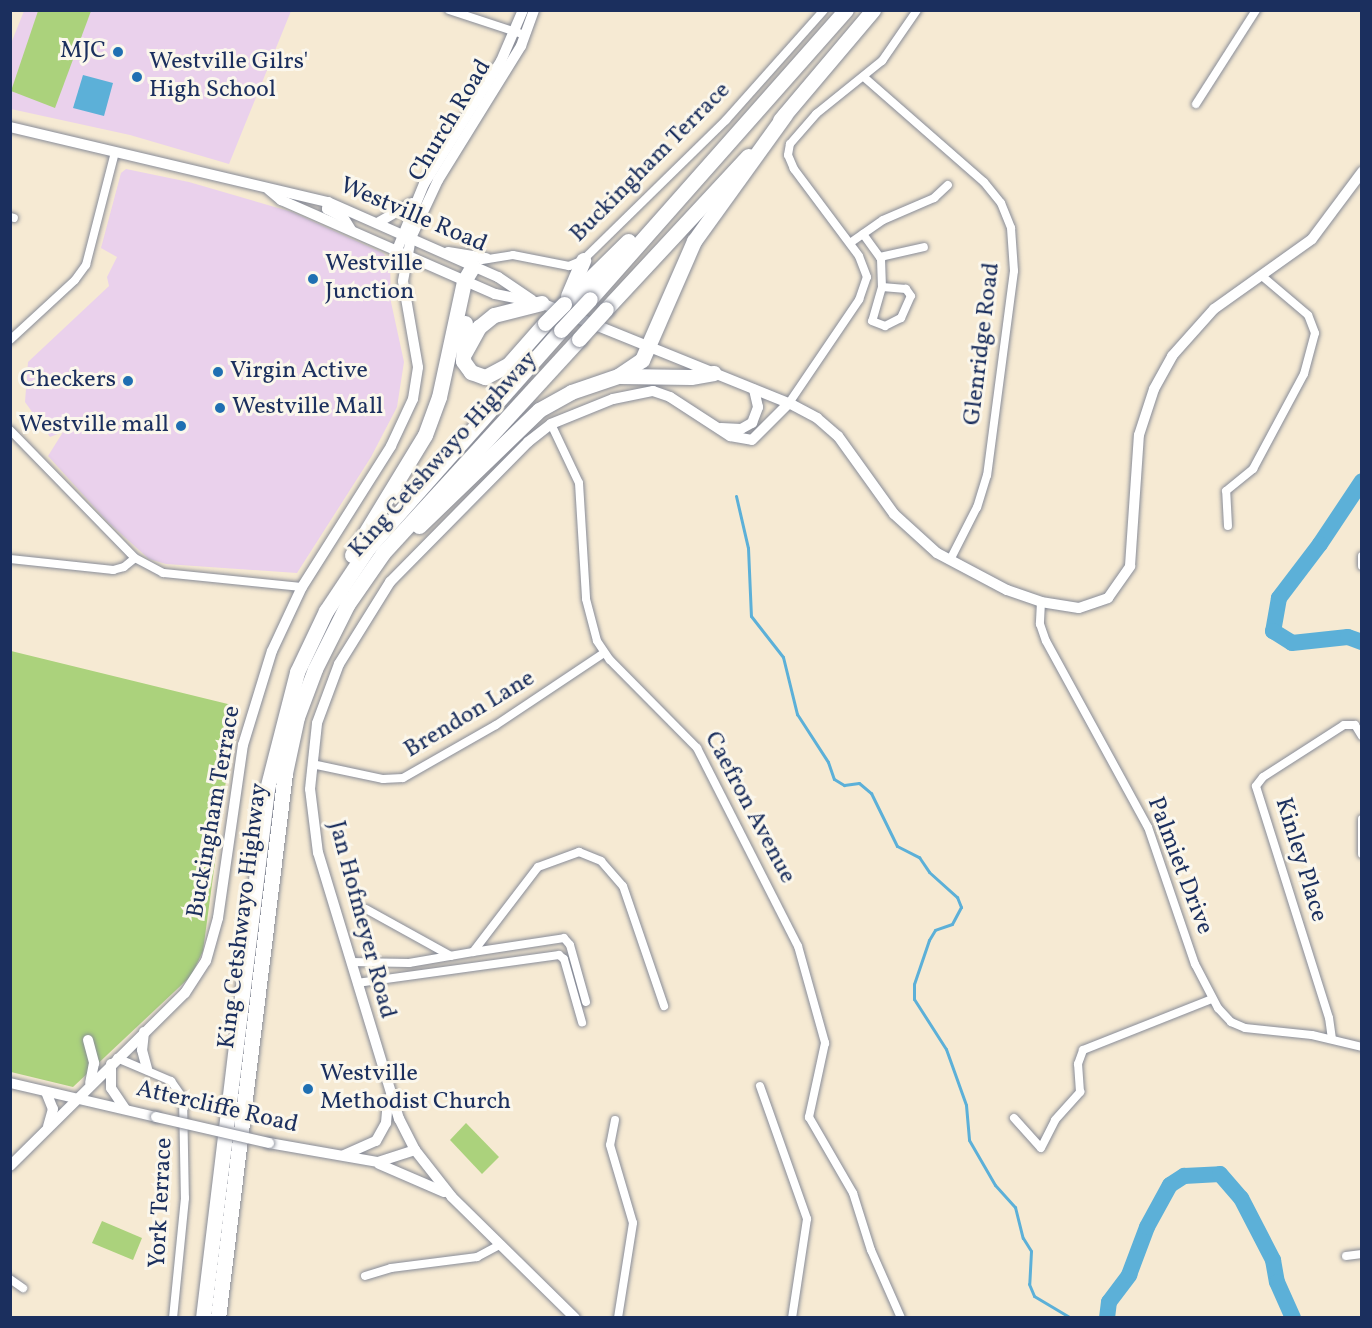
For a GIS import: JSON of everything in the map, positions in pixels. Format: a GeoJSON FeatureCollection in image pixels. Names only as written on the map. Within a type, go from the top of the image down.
{"type":"FeatureCollection","features":[{"type":"Feature","properties":{"kind":"highway","name":"King Cetshwayo Highway"},"geometry":{"type":"LineString","coordinates":[[203,1317],[267,789],[297,672],[326,611],[374,541],[756,114],[846,10]]}},
{"type":"Feature","properties":{"kind":"highway","name":"King Cetshwayo Highway"},"geometry":{"type":"LineString","coordinates":[[218,1317],[285,773],[297,717],[315,669],[347,605],[383,553],[785,115],[873,10]]}},
{"type":"Feature","properties":{"kind":"highway"},"geometry":{"type":"LineString","coordinates":[[468,282],[460,350],[463,361],[474,374],[491,375],[509,364],[545,323],[756,114]]}},
{"type":"Feature","properties":{"kind":"highway"},"geometry":{"type":"LineString","coordinates":[[315,669],[388,559],[521,424],[554,399],[618,376],[636,366],[649,348],[694,241],[785,115]]}},
{"type":"Feature","properties":{"kind":"highway"},"geometry":{"type":"LineString","coordinates":[[564,304],[583,260]]}},
{"type":"Feature","properties":{"kind":"highway"},"geometry":{"type":"LineString","coordinates":[[326,611],[350,558],[425,435],[439,397],[468,282],[480,264]]}},
{"type":"Feature","properties":{"kind":"highway"},"geometry":{"type":"LineString","coordinates":[[463,361],[470,340],[484,322],[501,313],[536,302]]}},
{"type":"Feature","properties":{"kind":"highway"},"geometry":{"type":"LineString","coordinates":[[618,376],[691,377],[714,373]]}},
{"type":"Feature","properties":{"kind":"street"},"geometry":{"type":"LineString","coordinates":[[448,10],[520,34]]}},
{"type":"Feature","properties":{"kind":"street","name":"Church Road"},"geometry":{"type":"LineString","coordinates":[[402,252],[416,199],[520,34],[523,10]]}},
{"type":"Feature","properties":{"kind":"street","name":"Church Road"},"geometry":{"type":"LineString","coordinates":[[406,236],[534,10]]}},
{"type":"Feature","properties":{"kind":"street","name":"Buckingham Terrace"},"geometry":{"type":"LineString","coordinates":[[480,264],[513,255],[569,266],[583,260],[726,120],[824,10]]}},
{"type":"Feature","properties":{"kind":"street"},"geometry":{"type":"LineString","coordinates":[[789,403],[867,284],[864,264],[794,169],[789,149],[803,126],[865,78],[882,61],[917,10]]}},
{"type":"Feature","properties":{"kind":"street"},"geometry":{"type":"LineString","coordinates":[[1196,104],[1256,10]]}},
{"type":"Feature","properties":{"kind":"street","name":"Glenridge Road"},"geometry":{"type":"LineString","coordinates":[[865,78],[984,182],[1001,203],[1011,228],[1014,254],[1012,293],[987,475],[977,507],[950,560]]}},
{"type":"Feature","properties":{"kind":"street","name":"Westville Road"},"geometry":{"type":"LineString","coordinates":[[10,127],[269,190],[281,189],[328,202],[445,252],[480,264],[536,302],[754,388],[817,418],[838,436],[894,514],[950,560],[1001,588],[1041,602],[1086,607],[1108,598],[1121,584],[1133,550],[1139,435],[1154,389],[1172,356],[1198,324],[1312,239],[1362,172]]}},
{"type":"Feature","properties":{"kind":"street"},"geometry":{"type":"LineString","coordinates":[[10,340],[86,265],[115,152]]}},
{"type":"Feature","properties":{"kind":"street"},"geometry":{"type":"LineString","coordinates":[[850,243],[883,220],[934,198],[948,185]]}},
{"type":"Feature","properties":{"kind":"street","name":"Westville Road"},"geometry":{"type":"LineString","coordinates":[[269,190],[281,200],[468,282],[512,299],[536,302]]}},
{"type":"Feature","properties":{"kind":"street"},"geometry":{"type":"LineString","coordinates":[[378,222],[404,211],[416,199]]}},
{"type":"Feature","properties":{"kind":"street"},"geometry":{"type":"LineString","coordinates":[[328,202],[327,209],[343,217],[351,230]]}},
{"type":"Feature","properties":{"kind":"street"},"geometry":{"type":"LineString","coordinates":[[863,234],[880,256],[882,287],[872,318],[877,325],[885,326],[901,318],[910,296],[906,289],[882,287]]}},
{"type":"Feature","properties":{"kind":"street"},"geometry":{"type":"LineString","coordinates":[[880,256],[924,247]]}},
{"type":"Feature","properties":{"kind":"street","name":"Buckingham Terrace"},"geometry":{"type":"LineString","coordinates":[[10,1166],[193,984],[210,951],[248,722],[272,651],[302,587],[391,446],[412,399],[418,367],[403,295],[402,252]]}},
{"type":"Feature","properties":{"kind":"street"},"geometry":{"type":"LineString","coordinates":[[445,252],[480,264]]}},
{"type":"Feature","properties":{"kind":"street"},"geometry":{"type":"LineString","coordinates":[[1228,526],[1226,491],[1247,475],[1258,460],[1304,374],[1315,333],[1312,320],[1304,310],[1262,276]]}},
{"type":"Feature","properties":{"kind":"street"},"geometry":{"type":"LineString","coordinates":[[716,427],[735,429],[752,423],[758,407],[754,388]]}},
{"type":"Feature","properties":{"kind":"street","name":"Jan Hofmeyer Road"},"geometry":{"type":"LineString","coordinates":[[575,1317],[452,1197],[415,1150],[389,1092],[315,836],[312,764],[317,723],[329,687],[348,646],[378,598],[411,558],[528,442],[551,424],[613,399],[653,391],[670,397],[737,439],[752,440],[789,403]]}},
{"type":"Feature","properties":{"kind":"street","name":"Caefron Avenue"},"geometry":{"type":"LineString","coordinates":[[551,424],[579,483],[588,614],[604,653],[691,739],[750,847],[805,965],[822,1029],[822,1068],[809,1117],[853,1193],[871,1250],[901,1317]]}},
{"type":"Feature","properties":{"kind":"street"},"geometry":{"type":"LineString","coordinates":[[10,430],[135,558],[163,573],[302,587]]}},
{"type":"Feature","properties":{"kind":"street"},"geometry":{"type":"LineString","coordinates":[[1362,556],[1362,566]]}},
{"type":"Feature","properties":{"kind":"street"},"geometry":{"type":"LineString","coordinates":[[10,559],[113,570],[124,567],[135,558]]}},
{"type":"Feature","properties":{"kind":"street","name":"Palmiet Drive"},"geometry":{"type":"LineString","coordinates":[[1041,602],[1040,624],[1046,641],[1148,827],[1195,964],[1212,999],[1238,1026],[1332,1039],[1362,1047]]}},
{"type":"Feature","properties":{"kind":"street","name":"Brendon Lane"},"geometry":{"type":"LineString","coordinates":[[312,764],[383,779],[414,774],[496,725],[604,653]]}},
{"type":"Feature","properties":{"kind":"street","name":"Kinley Place"},"geometry":{"type":"LineString","coordinates":[[1332,1039],[1329,1018],[1256,786],[1263,777],[1344,725],[1355,725],[1362,736]]}},
{"type":"Feature","properties":{"kind":"street"},"geometry":{"type":"LineString","coordinates":[[1362,819],[1362,854]]}},
{"type":"Feature","properties":{"kind":"street"},"geometry":{"type":"LineString","coordinates":[[473,952],[538,867],[564,855],[585,854],[608,866],[623,886],[664,1005]]}},
{"type":"Feature","properties":{"kind":"street"},"geometry":{"type":"LineString","coordinates":[[366,909],[451,956]]}},
{"type":"Feature","properties":{"kind":"street"},"geometry":{"type":"LineString","coordinates":[[351,962],[409,963],[564,938],[570,945],[586,1002]]}},
{"type":"Feature","properties":{"kind":"street"},"geometry":{"type":"LineString","coordinates":[[357,983],[559,955],[564,959],[582,1022]]}},
{"type":"Feature","properties":{"kind":"street"},"geometry":{"type":"LineString","coordinates":[[1014,1118],[1041,1148],[1055,1120],[1080,1092],[1078,1064],[1083,1050],[1212,999]]}},
{"type":"Feature","properties":{"kind":"street"},"geometry":{"type":"LineString","coordinates":[[144,1032],[142,1050],[147,1069]]}},
{"type":"Feature","properties":{"kind":"street"},"geometry":{"type":"LineString","coordinates":[[88,1040],[94,1063],[89,1086]]}},
{"type":"Feature","properties":{"kind":"street"},"geometry":{"type":"LineString","coordinates":[[114,1061],[112,1093],[125,1109]]}},
{"type":"Feature","properties":{"kind":"street","name":"York Terrace"},"geometry":{"type":"LineString","coordinates":[[114,1061],[147,1069],[176,1085],[184,1105],[185,1198],[173,1317]]}},
{"type":"Feature","properties":{"kind":"street","name":"Attercliffe Road"},"geometry":{"type":"LineString","coordinates":[[10,1083],[269,1143],[338,1156],[370,1161],[392,1160],[415,1150]]}},
{"type":"Feature","properties":{"kind":"street"},"geometry":{"type":"LineString","coordinates":[[760,1086],[807,1219],[792,1317]]}},
{"type":"Feature","properties":{"kind":"street"},"geometry":{"type":"LineString","coordinates":[[46,1092],[53,1109],[46,1132]]}},
{"type":"Feature","properties":{"kind":"street"},"geometry":{"type":"LineString","coordinates":[[338,1156],[364,1149],[376,1141],[387,1117],[389,1092]]}},
{"type":"Feature","properties":{"kind":"street"},"geometry":{"type":"LineString","coordinates":[[615,1120],[610,1145],[633,1223],[618,1317]]}},
{"type":"Feature","properties":{"kind":"street"},"geometry":{"type":"LineString","coordinates":[[370,1161],[413,1176],[452,1197]]}},
{"type":"Feature","properties":{"kind":"street"},"geometry":{"type":"LineString","coordinates":[[365,1276],[391,1268],[477,1257],[501,1244]]}},
{"type":"Feature","properties":{"kind":"street"},"geometry":{"type":"LineString","coordinates":[[1346,1256],[1362,1254]]}},
{"type":"Feature","properties":{"kind":"street"},"geometry":{"type":"LineString","coordinates":[[10,1279],[23,1288]]}},
{"type":"Feature","properties":{"kind":"shaded area","name":"Westville Gilrs' High School"},"geometry":{"type":"Polygon","coordinates":[[[24,11],[291,11],[229,164],[130,135],[11,109],[10,46],[24,11]]]}},
{"type":"Feature","properties":{"kind":"shaded area"},"geometry":{"type":"Polygon","coordinates":[[[126,169],[189,182],[292,212],[383,253],[390,262],[391,302],[404,362],[397,407],[371,457],[297,573],[166,564],[149,559],[108,522],[48,456],[63,432],[50,437],[25,402],[28,362],[109,286],[107,277],[117,257],[101,248],[121,173],[126,169]]]}},
{"type":"Feature","properties":{"kind":"green space"},"geometry":{"type":"Polygon","coordinates":[[[38,11],[91,11],[55,108],[11,91],[38,11]]]}},
{"type":"Feature","properties":{"kind":"green space"},"geometry":{"type":"Polygon","coordinates":[[[11,651],[236,706],[203,951],[191,976],[73,1087],[11,1072],[11,651]]]}},
{"type":"Feature","properties":{"kind":"green space"},"geometry":{"type":"Polygon","coordinates":[[[466,1123],[499,1157],[482,1174],[450,1140],[466,1123]]]}},
{"type":"Feature","properties":{"kind":"green space"},"geometry":{"type":"Polygon","coordinates":[[[102,1221],[142,1238],[133,1260],[92,1243],[102,1221]]]}},
{"type":"Feature","properties":{"kind":"water"},"geometry":{"type":"Polygon","coordinates":[[[83,75],[113,83],[104,116],[73,108],[83,75]]]}},
{"type":"Feature","properties":{"kind":"waterway"},"geometry":{"type":"LineString","coordinates":[[1362,481],[1320,544],[1279,598],[1273,631],[1292,643],[1348,637],[1362,642]]}},
{"type":"Feature","properties":{"kind":"waterway"},"geometry":{"type":"LineString","coordinates":[[736,496],[748,548],[751,616],[783,657],[797,714],[828,762],[834,779],[844,785],[859,783],[871,793],[897,846],[919,857],[929,872],[957,897],[961,907],[952,924],[935,930],[929,940],[914,984],[914,999],[946,1049],[966,1105],[969,1140],[995,1185],[1015,1207],[1023,1238],[1031,1251],[1029,1284],[1034,1296],[1071,1318]]}},
{"type":"Feature","properties":{"kind":"waterway"},"geometry":{"type":"LineString","coordinates":[[1107,1318],[1109,1302],[1129,1275],[1147,1227],[1170,1185],[1184,1176],[1220,1174],[1241,1198],[1273,1260],[1277,1282],[1293,1318]]}},
{"type":"Feature","properties":{"kind":"place","name":"MJC"},"geometry":{"type":"Point","coordinates":[118,52]}},
{"type":"Feature","properties":{"kind":"place","name":"Westville Gilrs' High School"},"geometry":{"type":"Point","coordinates":[137,77]}},
{"type":"Feature","properties":{"kind":"place","name":"Westville Junction"},"geometry":{"type":"Point","coordinates":[313,279]}},
{"type":"Feature","properties":{"kind":"place","name":"Virgin Active"},"geometry":{"type":"Point","coordinates":[218,372]}},
{"type":"Feature","properties":{"kind":"place","name":"Checkers"},"geometry":{"type":"Point","coordinates":[128,381]}},
{"type":"Feature","properties":{"kind":"place","name":"Westville Mall"},"geometry":{"type":"Point","coordinates":[220,408]}},
{"type":"Feature","properties":{"kind":"place","name":"Westville mall"},"geometry":{"type":"Point","coordinates":[181,426]}},
{"type":"Feature","properties":{"kind":"place","name":"Westville Methodist Church"},"geometry":{"type":"Point","coordinates":[308,1089]}}]}
